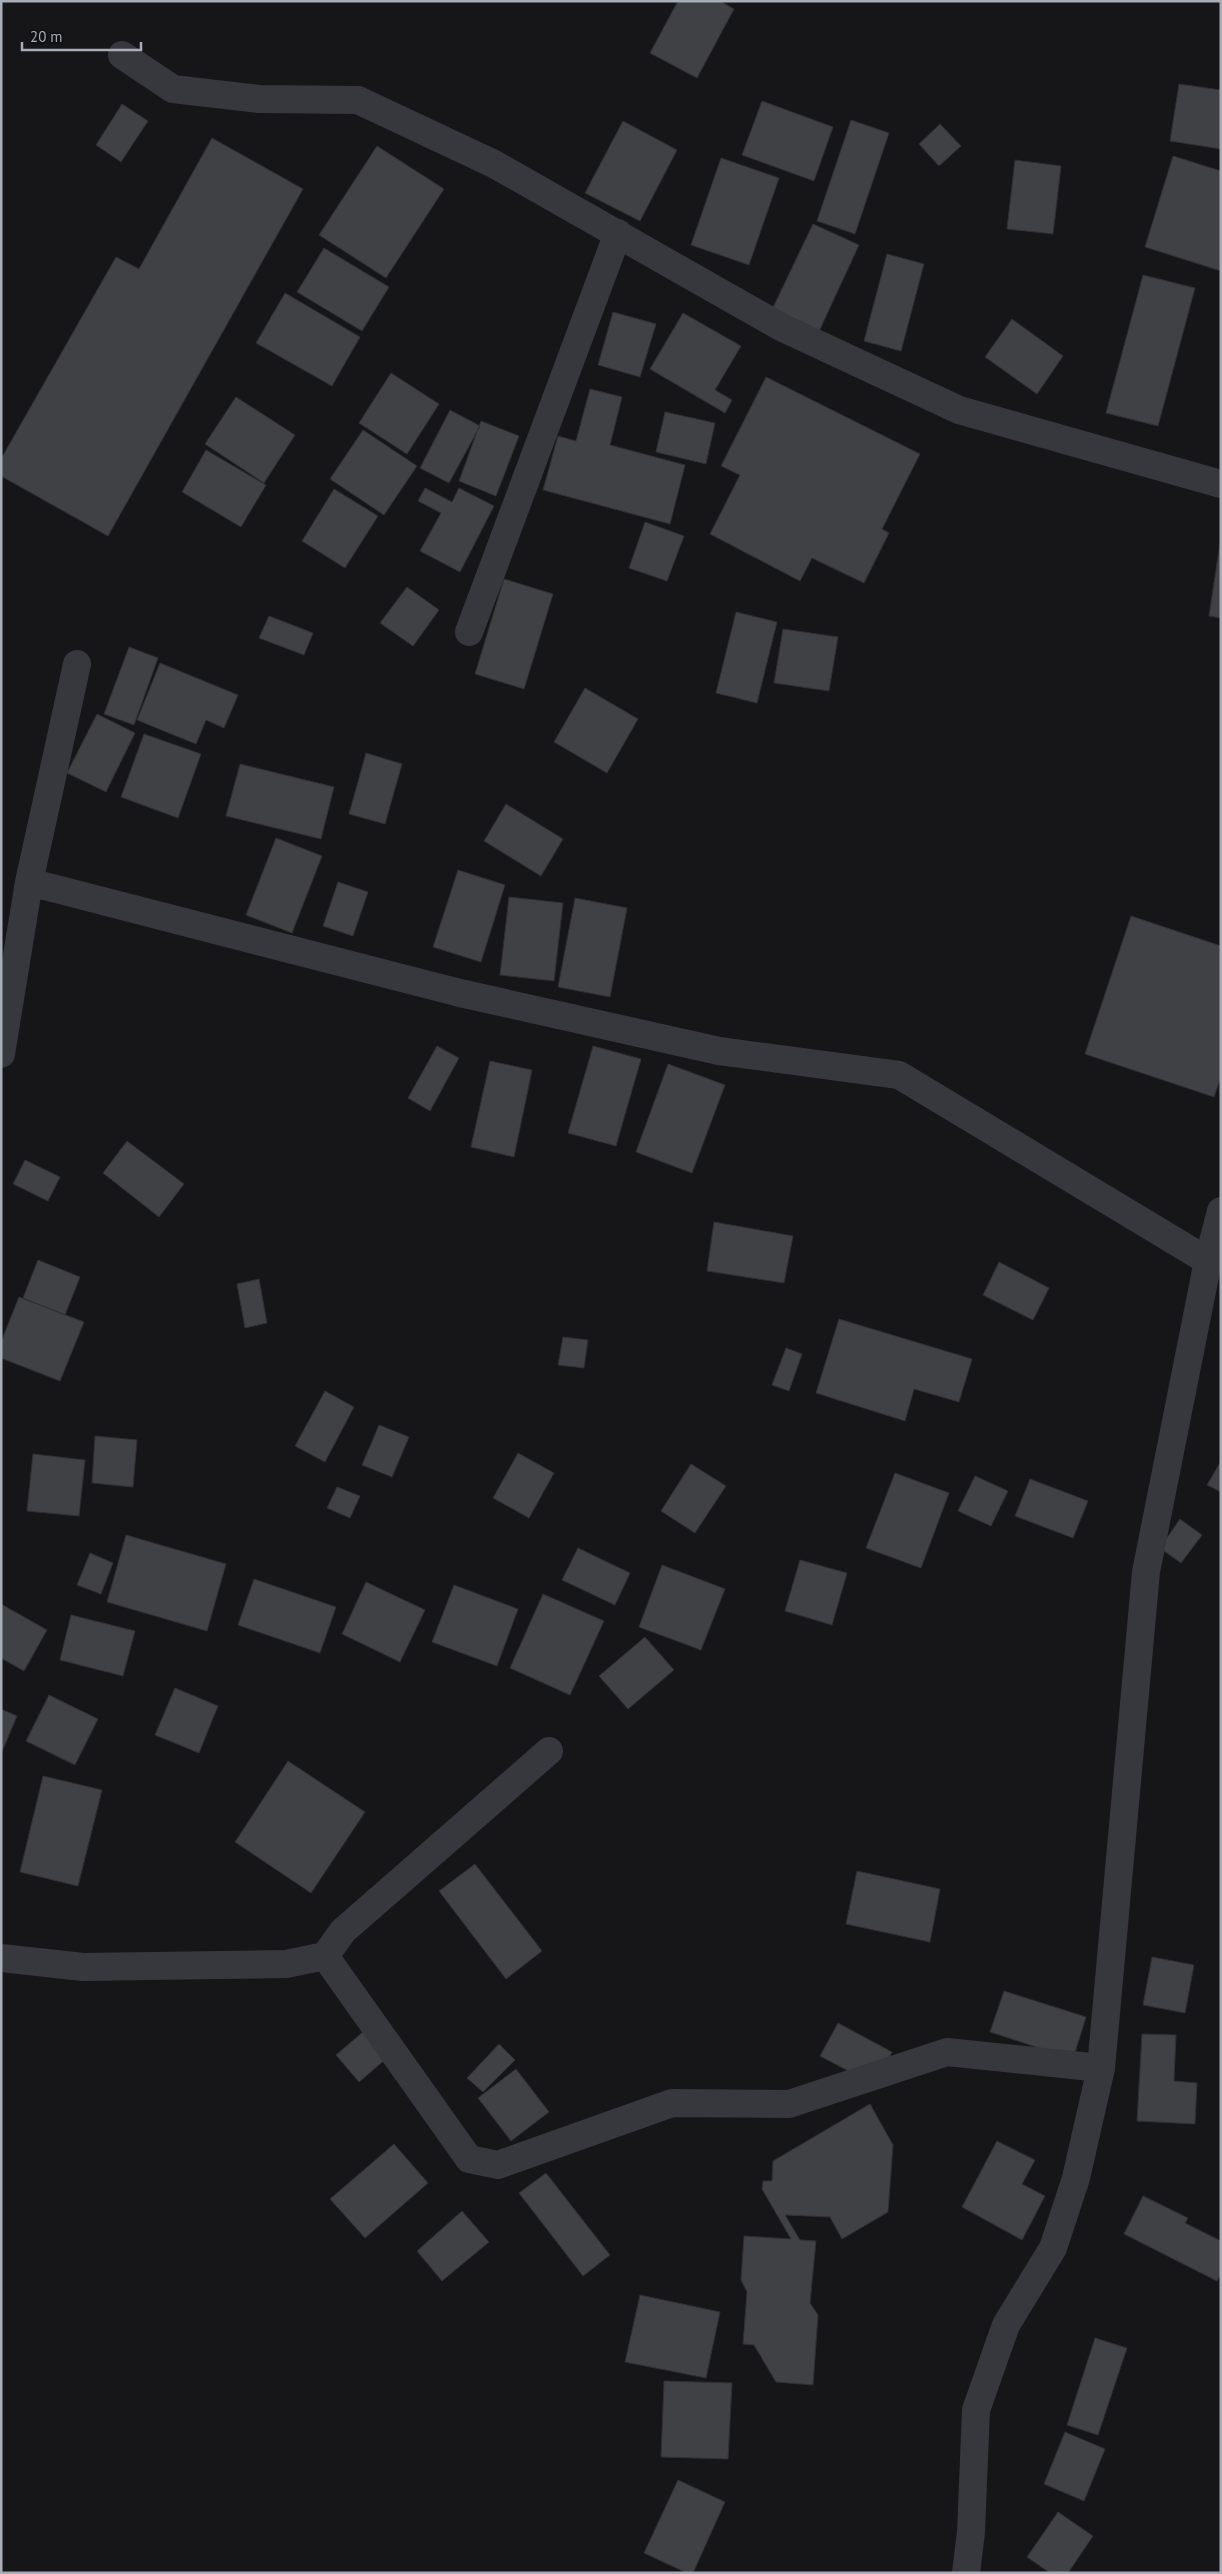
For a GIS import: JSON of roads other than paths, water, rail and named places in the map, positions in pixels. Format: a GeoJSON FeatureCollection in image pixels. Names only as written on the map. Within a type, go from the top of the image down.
{"type":"FeatureCollection","features":[{"type":"Feature","properties":{"kind":"street"},"geometry":{"type":"LineString","coordinates":[[122,56],[172,89],[259,99],[358,100],[494,164],[781,327],[959,410],[1221,484]]}},
{"type":"Feature","properties":{"kind":"street"},"geometry":{"type":"LineString","coordinates":[[469,632],[618,233]]}},
{"type":"Feature","properties":{"kind":"street"},"geometry":{"type":"LineString","coordinates":[[1,1054],[29,882],[77,664]]}},
{"type":"Feature","properties":{"kind":"street"},"geometry":{"type":"LineString","coordinates":[[29,882],[460,993],[719,1051],[899,1076],[1208,1261]]}},
{"type":"Feature","properties":{"kind":"street"},"geometry":{"type":"LineString","coordinates":[[966,2573],[971,2532],[976,2410],[1006,2325],[1053,2248],[1076,2178],[1101,2068],[1146,1572],[1208,1261],[1221,1211]]}},
{"type":"Feature","properties":{"kind":"street"},"geometry":{"type":"LineString","coordinates":[[1,1958],[83,1967],[286,1964],[325,1956],[343,1931],[549,1751]]}},
{"type":"Feature","properties":{"kind":"street"},"geometry":{"type":"LineString","coordinates":[[325,1956],[469,2159],[498,2165],[672,2103],[789,2104],[947,2052],[1101,2068]]}}]}
